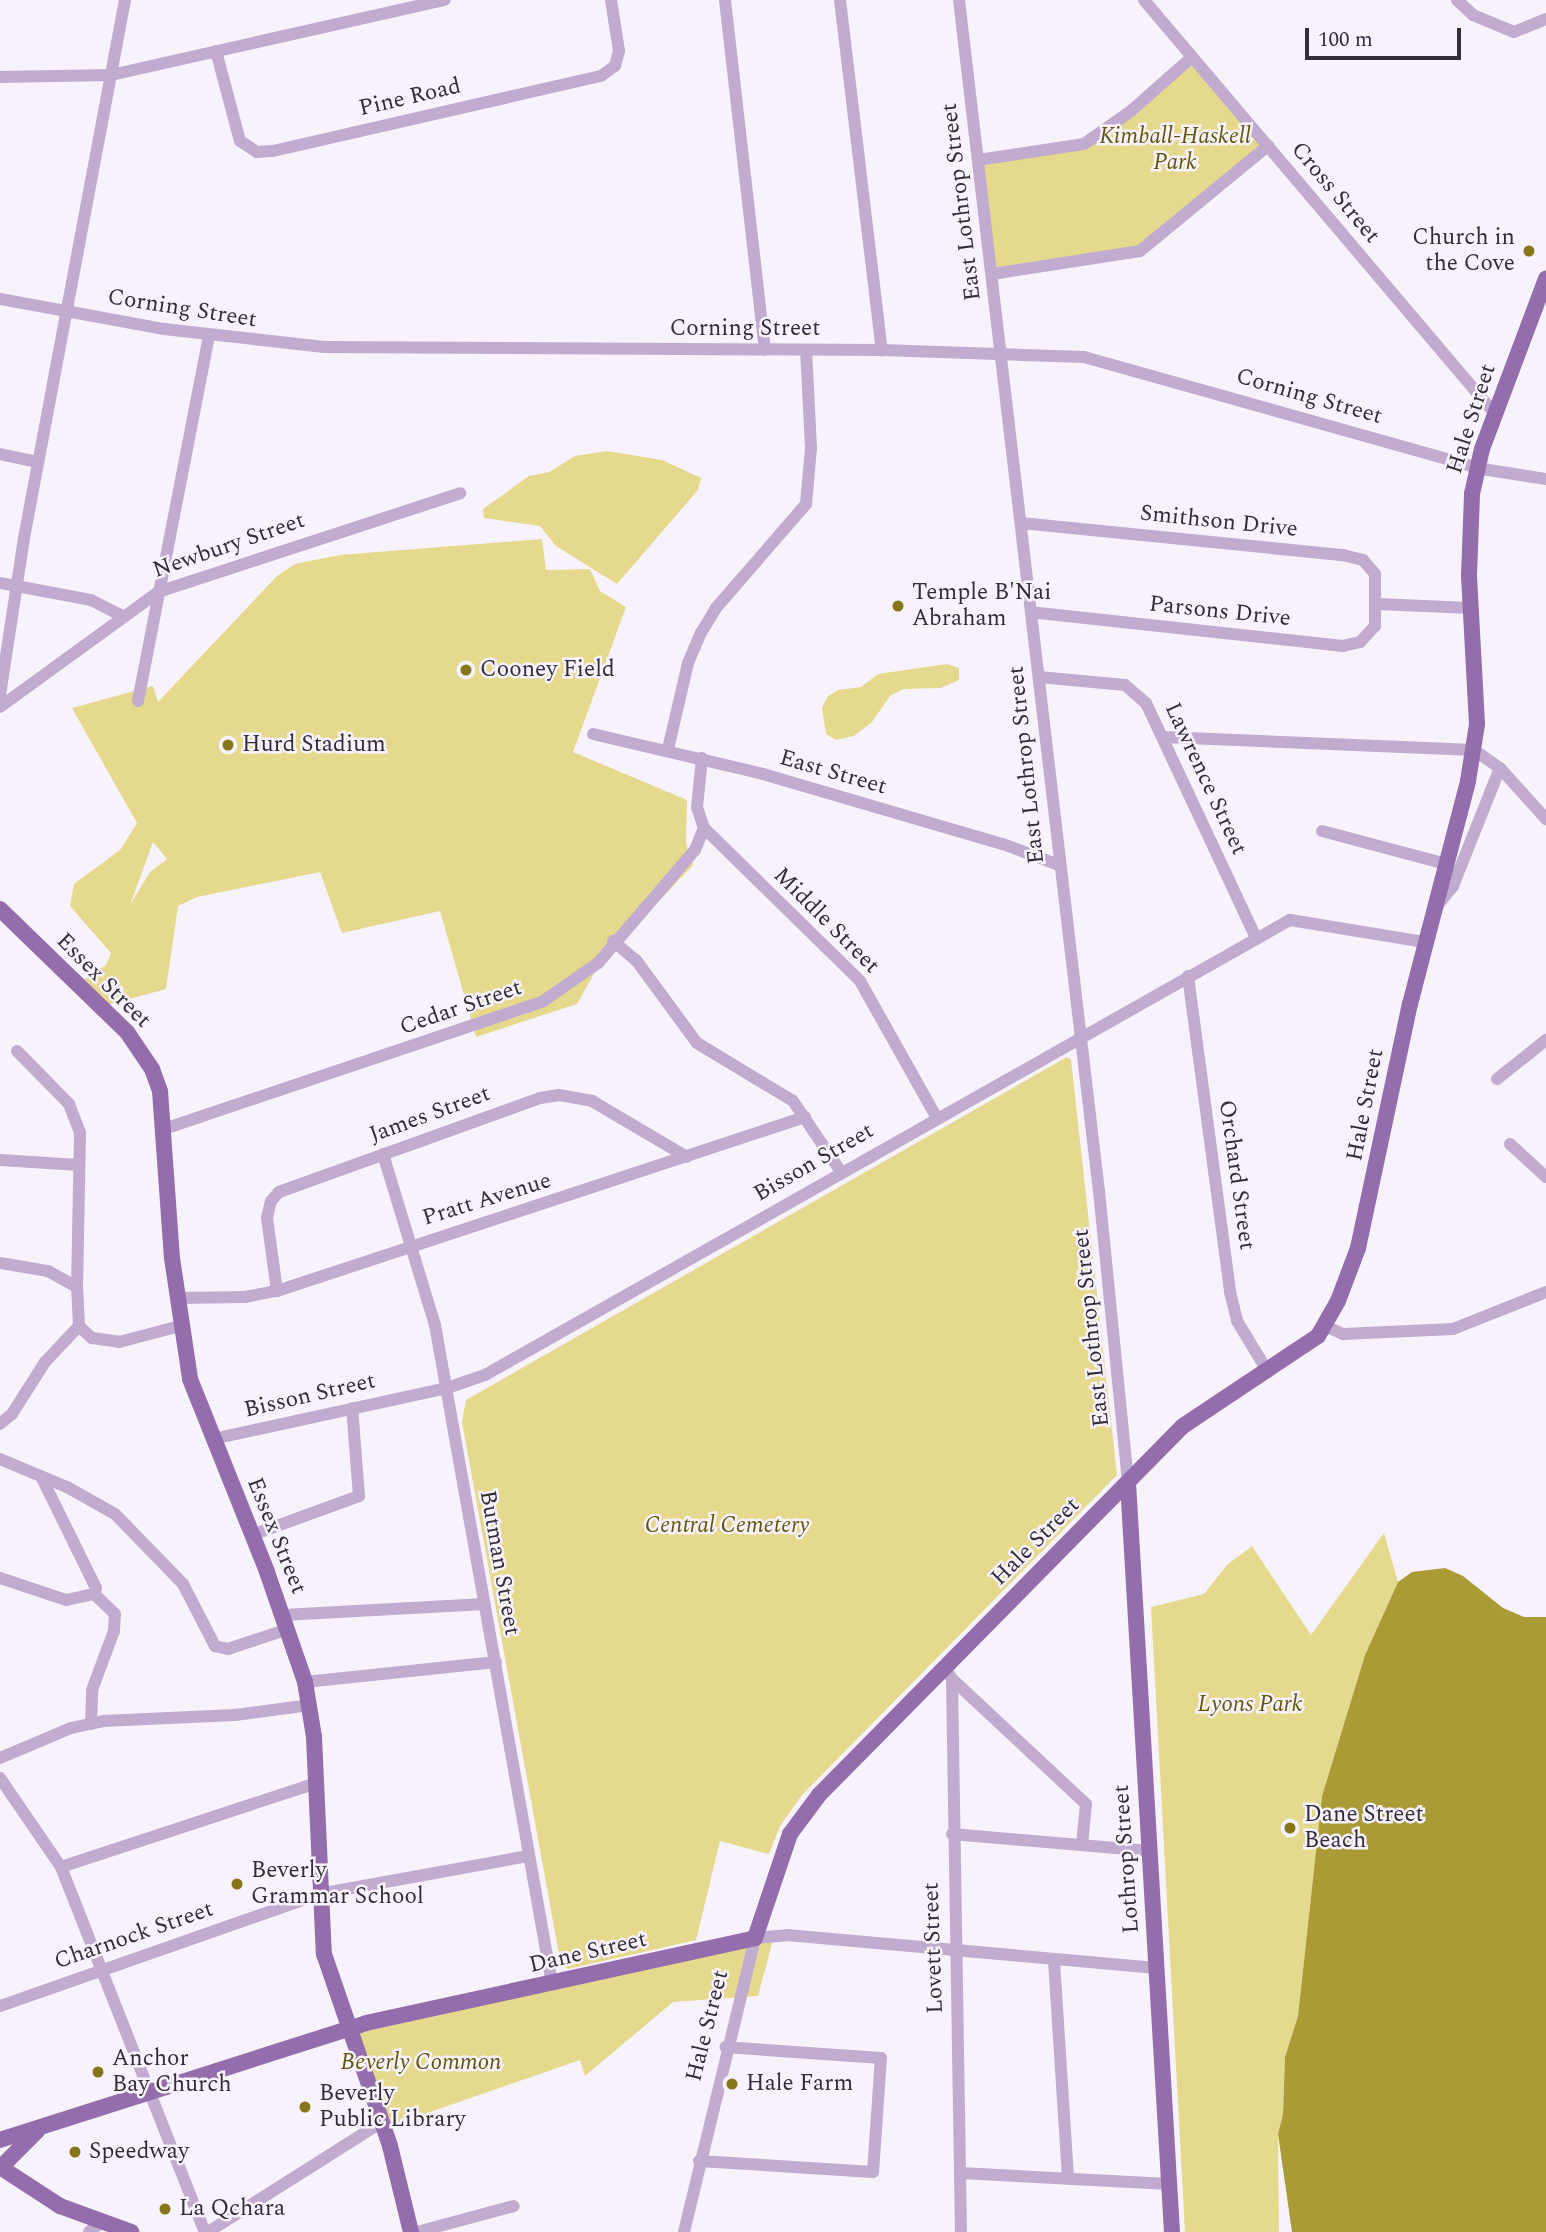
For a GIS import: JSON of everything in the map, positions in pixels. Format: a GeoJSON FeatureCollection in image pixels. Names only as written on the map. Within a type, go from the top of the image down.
{"type":"FeatureCollection","features":[{"type":"Feature","properties":{"kind":"main road","name":"Hale Street"},"geometry":{"type":"LineString","coordinates":[[755,1938],[798,1821],[948,1673],[1200,1411],[1308,1346],[1325,1326],[1350,1272],[1363,1230],[1424,942],[1435,909],[1474,750],[1477,724],[1468,528],[1478,468],[1495,414],[1546,279]]}},
{"type":"Feature","properties":{"kind":"main road","name":"Essex Street"},"geometry":{"type":"LineString","coordinates":[[0,909],[127,1032],[152,1069],[164,1129],[177,1298],[190,1379],[286,1622],[305,1682],[310,1705],[317,1783],[324,1954],[382,2122],[411,2232]]}},
{"type":"Feature","properties":{"kind":"main road","name":"Lothrop Street"},"geometry":{"type":"LineString","coordinates":[[1128,1483],[1172,2232]]}},
{"type":"Feature","properties":{"kind":"main road","name":"Dane Street"},"geometry":{"type":"LineString","coordinates":[[0,2140],[350,2028],[755,1938]]}},
{"type":"Feature","properties":{"kind":"main road","name":"Dane Street"},"geometry":{"type":"LineString","coordinates":[[0,2167],[44,2125]]}},
{"type":"Feature","properties":{"kind":"main road"},"geometry":{"type":"LineString","coordinates":[[0,2167],[94,2227],[131,2232]]}},
{"type":"Feature","properties":{"kind":"street"},"geometry":{"type":"LineString","coordinates":[[0,695],[38,462],[125,0]]}},
{"type":"Feature","properties":{"kind":"street"},"geometry":{"type":"LineString","coordinates":[[0,77],[111,75],[446,0]]}},
{"type":"Feature","properties":{"kind":"street","name":"Pine Road"},"geometry":{"type":"LineString","coordinates":[[216,51],[240,141],[257,152],[273,151],[601,76],[615,66],[619,51],[611,0]]}},
{"type":"Feature","properties":{"kind":"street"},"geometry":{"type":"LineString","coordinates":[[725,0],[765,350]]}},
{"type":"Feature","properties":{"kind":"street"},"geometry":{"type":"LineString","coordinates":[[840,0],[882,350]]}},
{"type":"Feature","properties":{"kind":"street","name":"East Lothrop Street"},"geometry":{"type":"LineString","coordinates":[[959,0],[1032,612],[1078,1038],[1099,1191],[1128,1483]]}},
{"type":"Feature","properties":{"kind":"street","name":"Cross Street"},"geometry":{"type":"LineString","coordinates":[[1144,0],[1495,414]]}},
{"type":"Feature","properties":{"kind":"street"},"geometry":{"type":"LineString","coordinates":[[1457,0],[1473,15],[1514,32],[1546,19]]}},
{"type":"Feature","properties":{"kind":"street"},"geometry":{"type":"LineString","coordinates":[[978,160],[1084,144],[1124,117],[1192,57]]}},
{"type":"Feature","properties":{"kind":"street"},"geometry":{"type":"LineString","coordinates":[[992,274],[1140,251],[1268,146]]}},
{"type":"Feature","properties":{"kind":"street","name":"Corning Street"},"geometry":{"type":"LineString","coordinates":[[0,299],[209,336],[324,347],[882,350],[1103,360],[1478,468],[1546,480]]}},
{"type":"Feature","properties":{"kind":"street"},"geometry":{"type":"LineString","coordinates":[[138,701],[209,336]]}},
{"type":"Feature","properties":{"kind":"street"},"geometry":{"type":"LineString","coordinates":[[668,749],[688,663],[701,633],[716,608],[806,504],[811,448],[806,350]]}},
{"type":"Feature","properties":{"kind":"street"},"geometry":{"type":"LineString","coordinates":[[0,454],[38,462]]}},
{"type":"Feature","properties":{"kind":"street","name":"Newbury Street"},"geometry":{"type":"LineString","coordinates":[[0,707],[158,592],[460,493]]}},
{"type":"Feature","properties":{"kind":"street","name":"Smithson Drive"},"geometry":{"type":"LineString","coordinates":[[1021,523],[1343,555],[1370,565],[1376,574],[1377,604]]}},
{"type":"Feature","properties":{"kind":"street"},"geometry":{"type":"LineString","coordinates":[[0,583],[91,600],[122,616]]}},
{"type":"Feature","properties":{"kind":"street"},"geometry":{"type":"LineString","coordinates":[[1377,604],[1471,608]]}},
{"type":"Feature","properties":{"kind":"street","name":"Parsons Drive"},"geometry":{"type":"LineString","coordinates":[[1032,612],[1343,646],[1370,635],[1377,604]]}},
{"type":"Feature","properties":{"kind":"street","name":"Lawrence Street"},"geometry":{"type":"LineString","coordinates":[[1039,677],[1125,685],[1146,703],[1256,938]]}},
{"type":"Feature","properties":{"kind":"street","name":"East Street"},"geometry":{"type":"LineString","coordinates":[[593,734],[702,758],[1003,844],[1059,865]]}},
{"type":"Feature","properties":{"kind":"street"},"geometry":{"type":"LineString","coordinates":[[1163,737],[1474,750],[1500,768],[1546,819]]}},
{"type":"Feature","properties":{"kind":"street"},"geometry":{"type":"LineString","coordinates":[[702,758],[697,807],[704,828]]}},
{"type":"Feature","properties":{"kind":"street","name":"Hale Street"},"geometry":{"type":"LineString","coordinates":[[1435,909],[1453,886],[1500,768]]}},
{"type":"Feature","properties":{"kind":"street","name":"Cedar Street"},"geometry":{"type":"LineString","coordinates":[[164,1129],[542,1002],[587,973],[695,850],[704,828]]}},
{"type":"Feature","properties":{"kind":"street","name":"Middle Street"},"geometry":{"type":"LineString","coordinates":[[704,828],[860,981],[937,1118]]}},
{"type":"Feature","properties":{"kind":"street"},"geometry":{"type":"LineString","coordinates":[[1322,831],[1446,864]]}},
{"type":"Feature","properties":{"kind":"street","name":"Bisson Street"},"geometry":{"type":"LineString","coordinates":[[213,1439],[447,1388],[485,1375],[1188,976],[1256,938],[1299,919],[1424,942]]}},
{"type":"Feature","properties":{"kind":"street"},"geometry":{"type":"LineString","coordinates":[[613,941],[636,960],[697,1043],[778,1090],[805,1117],[841,1172]]}},
{"type":"Feature","properties":{"kind":"street","name":"Orchard Street"},"geometry":{"type":"LineString","coordinates":[[1188,976],[1230,1292],[1237,1321],[1268,1372]]}},
{"type":"Feature","properties":{"kind":"street"},"geometry":{"type":"LineString","coordinates":[[1497,1079],[1546,1040]]}},
{"type":"Feature","properties":{"kind":"street"},"geometry":{"type":"LineString","coordinates":[[0,1424],[12,1414],[45,1362],[79,1326],[79,1133],[69,1104],[17,1051]]}},
{"type":"Feature","properties":{"kind":"street","name":"James Street"},"geometry":{"type":"LineString","coordinates":[[278,1291],[267,1218],[271,1200],[298,1184],[540,1098],[559,1095],[592,1101],[687,1157]]}},
{"type":"Feature","properties":{"kind":"street","name":"Pratt Avenue"},"geometry":{"type":"LineString","coordinates":[[177,1298],[244,1297],[278,1291],[805,1117]]}},
{"type":"Feature","properties":{"kind":"street"},"geometry":{"type":"LineString","coordinates":[[1510,1144],[1546,1177]]}},
{"type":"Feature","properties":{"kind":"street","name":"Butman Street"},"geometry":{"type":"LineString","coordinates":[[383,1154],[413,1246],[447,1388],[552,1984]]}},
{"type":"Feature","properties":{"kind":"street"},"geometry":{"type":"LineString","coordinates":[[0,1160],[79,1165]]}},
{"type":"Feature","properties":{"kind":"street"},"geometry":{"type":"LineString","coordinates":[[0,1263],[48,1271],[77,1287]]}},
{"type":"Feature","properties":{"kind":"street"},"geometry":{"type":"LineString","coordinates":[[1325,1326],[1343,1334],[1453,1329],[1546,1292]]}},
{"type":"Feature","properties":{"kind":"street"},"geometry":{"type":"LineString","coordinates":[[79,1326],[104,1342],[180,1326]]}},
{"type":"Feature","properties":{"kind":"street"},"geometry":{"type":"LineString","coordinates":[[252,1535],[359,1496],[352,1408]]}},
{"type":"Feature","properties":{"kind":"street"},"geometry":{"type":"LineString","coordinates":[[0,1459],[41,1476],[115,1514],[183,1584],[215,1646],[228,1649],[286,1622],[485,1604]]}},
{"type":"Feature","properties":{"kind":"street"},"geometry":{"type":"LineString","coordinates":[[41,1476],[96,1588],[94,1594]]}},
{"type":"Feature","properties":{"kind":"street"},"geometry":{"type":"LineString","coordinates":[[0,1578],[66,1600],[94,1594]]}},
{"type":"Feature","properties":{"kind":"street"},"geometry":{"type":"LineString","coordinates":[[91,1724],[92,1690],[114,1631],[115,1614],[94,1594]]}},
{"type":"Feature","properties":{"kind":"street"},"geometry":{"type":"LineString","coordinates":[[305,1682],[496,1662]]}},
{"type":"Feature","properties":{"kind":"street"},"geometry":{"type":"LineString","coordinates":[[948,1673],[1086,1804],[1082,1845]]}},
{"type":"Feature","properties":{"kind":"street","name":"Lovett Street"},"geometry":{"type":"LineString","coordinates":[[948,1673],[961,2232]]}},
{"type":"Feature","properties":{"kind":"street"},"geometry":{"type":"LineString","coordinates":[[0,1758],[91,1724],[310,1705]]}},
{"type":"Feature","properties":{"kind":"street"},"geometry":{"type":"LineString","coordinates":[[0,1778],[61,1867],[206,2232],[382,2122]]}},
{"type":"Feature","properties":{"kind":"street"},"geometry":{"type":"LineString","coordinates":[[61,1867],[317,1783]]}},
{"type":"Feature","properties":{"kind":"street"},"geometry":{"type":"LineString","coordinates":[[951,1834],[1150,1851]]}},
{"type":"Feature","properties":{"kind":"street","name":"Charnock Street"},"geometry":{"type":"LineString","coordinates":[[0,2006],[320,1894],[528,1856]]}},
{"type":"Feature","properties":{"kind":"street","name":"Dane Street"},"geometry":{"type":"LineString","coordinates":[[755,1938],[787,1935],[1054,1961],[1157,1968]]}},
{"type":"Feature","properties":{"kind":"street","name":"Hale Street"},"geometry":{"type":"LineString","coordinates":[[684,2232],[725,2047],[755,1938]]}},
{"type":"Feature","properties":{"kind":"street"},"geometry":{"type":"LineString","coordinates":[[1054,1961],[1068,2179]]}},
{"type":"Feature","properties":{"kind":"street"},"geometry":{"type":"LineString","coordinates":[[699,2161],[873,2172],[881,2058],[725,2047]]}},
{"type":"Feature","properties":{"kind":"street"},"geometry":{"type":"LineString","coordinates":[[960,2173],[1169,2184]]}},
{"type":"Feature","properties":{"kind":"street"},"geometry":{"type":"LineString","coordinates":[[417,2232],[514,2206]]}},
{"type":"Feature","properties":{"kind":"green space","name":"Kimball-Haskell Park"},"geometry":{"type":"Polygon","coordinates":[[[1192,57],[1268,146],[1140,251],[998,276],[978,160],[1099,135],[1192,57]]]}},
{"type":"Feature","properties":{"kind":"green space"},"geometry":{"type":"Polygon","coordinates":[[[607,451],[662,460],[701,478],[698,490],[617,584],[556,546],[540,526],[484,518],[483,509],[529,476],[549,472],[575,456],[607,451]]]}},
{"type":"Feature","properties":{"kind":"green space"},"geometry":{"type":"Polygon","coordinates":[[[542,539],[546,570],[590,569],[600,591],[626,607],[573,752],[687,800],[686,843],[693,865],[659,901],[618,931],[577,1004],[476,1037],[440,911],[342,933],[320,872],[197,897],[178,906],[166,989],[100,1007],[79,983],[106,965],[111,953],[70,906],[74,884],[120,850],[137,823],[72,708],[153,686],[158,702],[277,576],[295,564],[340,555],[542,539]],[[153,842],[130,905],[150,872],[167,859],[153,842]]]}},
{"type":"Feature","properties":{"kind":"green space"},"geometry":{"type":"Polygon","coordinates":[[[947,664],[959,668],[959,680],[941,688],[903,689],[890,696],[872,722],[854,736],[836,740],[826,734],[822,708],[828,696],[838,690],[861,687],[878,674],[947,664]]]}},
{"type":"Feature","properties":{"kind":"green space","name":"Central Cemetery"},"geometry":{"type":"Polygon","coordinates":[[[1067,1057],[1071,1060],[1117,1475],[802,1795],[780,1826],[769,1854],[720,1841],[696,1940],[568,1969],[561,1965],[462,1422],[466,1400],[1067,1057]]]}},
{"type":"Feature","properties":{"kind":"green space","name":"Lyons Park"},"geometry":{"type":"Polygon","coordinates":[[[1384,1533],[1398,1582],[1365,1655],[1322,1796],[1298,2016],[1285,2057],[1283,2114],[1278,2134],[1279,2232],[1185,2232],[1151,1607],[1204,1594],[1227,1565],[1252,1546],[1311,1635],[1384,1533]]]}},
{"type":"Feature","properties":{"kind":"green space","name":"Beverly Common"},"geometry":{"type":"Polygon","coordinates":[[[773,1940],[758,1996],[673,2002],[585,2076],[580,2060],[384,2128],[355,2026],[773,1940]]]}},
{"type":"Feature","properties":{"kind":"shaded area"},"geometry":{"type":"Polygon","coordinates":[[[1445,1568],[1463,1576],[1503,1608],[1524,1617],[1546,1617],[1546,2232],[1292,2232],[1278,2134],[1283,2114],[1285,2057],[1298,2016],[1322,1796],[1365,1655],[1398,1582],[1412,1572],[1445,1568]]]}},
{"type":"Feature","properties":{"kind":"place","name":"Church in the Cove"},"geometry":{"type":"Point","coordinates":[1529,251]}},
{"type":"Feature","properties":{"kind":"place","name":"Temple B'Nai Abraham"},"geometry":{"type":"Point","coordinates":[898,606]}},
{"type":"Feature","properties":{"kind":"place","name":"Cooney Field"},"geometry":{"type":"Point","coordinates":[466,670]}},
{"type":"Feature","properties":{"kind":"place","name":"Hurd Stadium"},"geometry":{"type":"Point","coordinates":[228,745]}},
{"type":"Feature","properties":{"kind":"place","name":"Dane Street Beach"},"geometry":{"type":"Point","coordinates":[1290,1828]}},
{"type":"Feature","properties":{"kind":"place","name":"Beverly Grammar School"},"geometry":{"type":"Point","coordinates":[237,1884]}},
{"type":"Feature","properties":{"kind":"place","name":"Anchor Bay Church"},"geometry":{"type":"Point","coordinates":[98,2072]}},
{"type":"Feature","properties":{"kind":"place","name":"Hale Farm"},"geometry":{"type":"Point","coordinates":[732,2084]}},
{"type":"Feature","properties":{"kind":"place","name":"Beverly Public Library"},"geometry":{"type":"Point","coordinates":[305,2107]}},
{"type":"Feature","properties":{"kind":"place","name":"Speedway"},"geometry":{"type":"Point","coordinates":[75,2152]}},
{"type":"Feature","properties":{"kind":"place","name":"La Qchara"},"geometry":{"type":"Point","coordinates":[165,2209]}}]}
